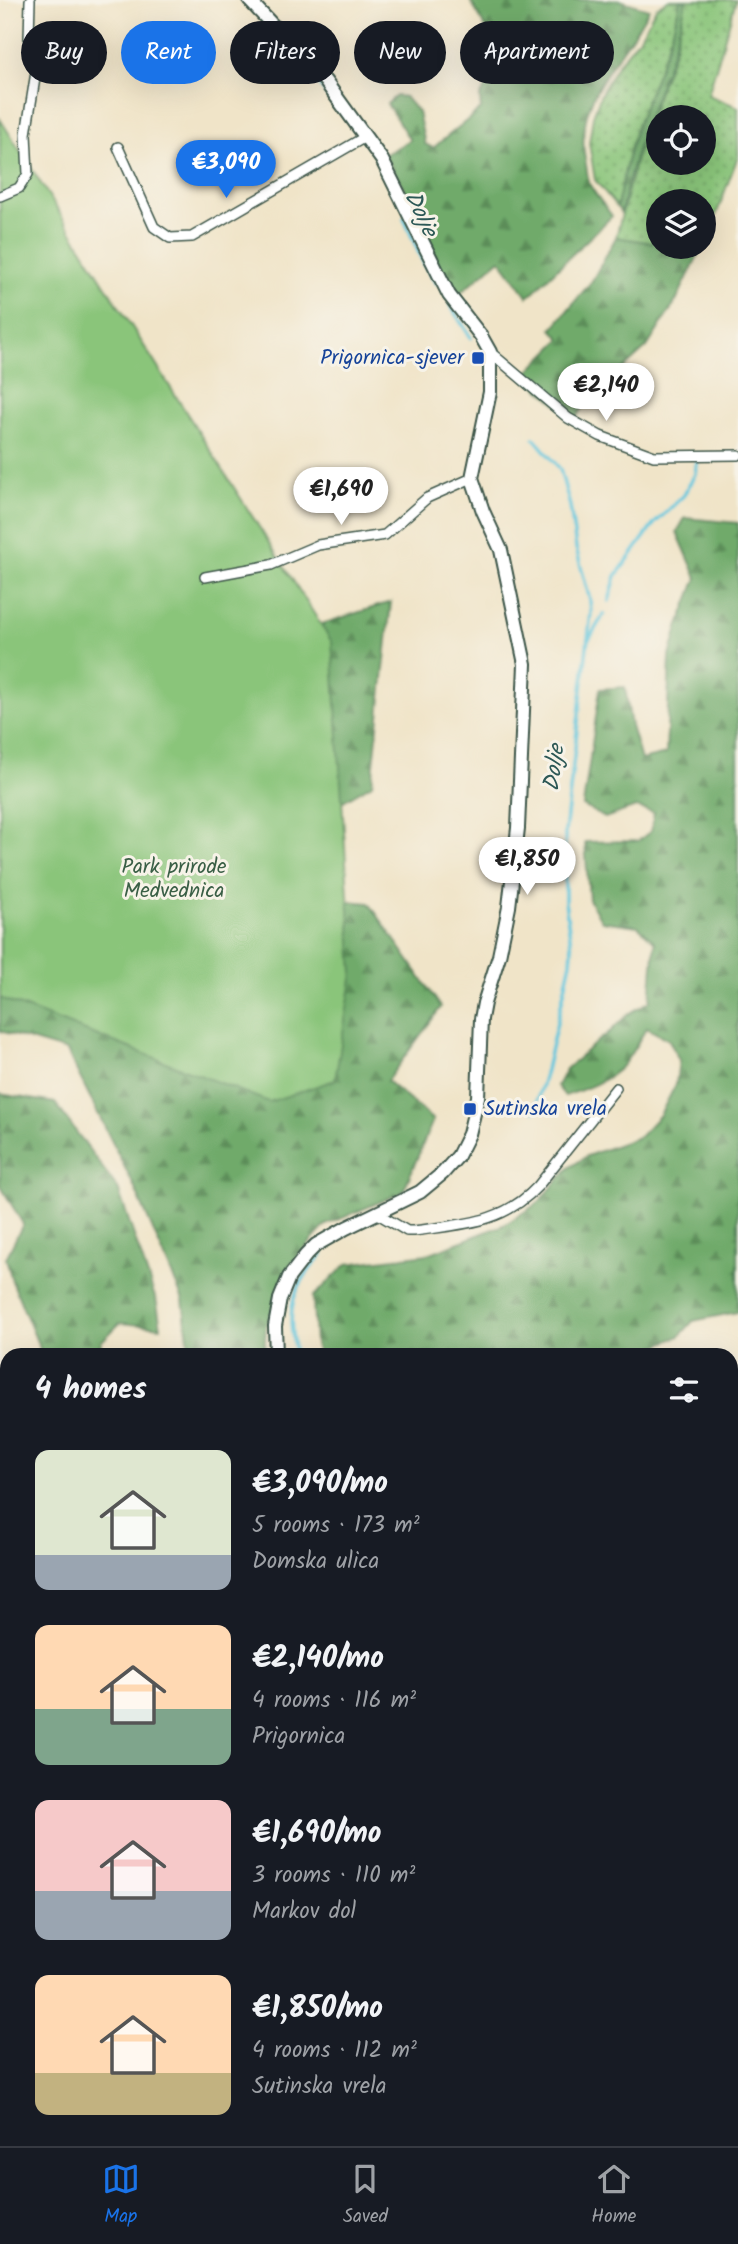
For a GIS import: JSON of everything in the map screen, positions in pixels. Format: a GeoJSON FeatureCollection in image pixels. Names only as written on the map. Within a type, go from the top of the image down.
{"type":"FeatureCollection","features":[{"type":"Feature","properties":{"kind":"street"},"geometry":{"type":"LineString","coordinates":[[0,195],[19,188],[28,174],[26,134],[36,72],[29,38],[30,0]]}},
{"type":"Feature","properties":{"kind":"street"},"geometry":{"type":"LineString","coordinates":[[249,0],[325,82],[382,160],[449,295],[490,352],[568,418],[600,436],[654,456],[738,455]]}},
{"type":"Feature","properties":{"kind":"street"},"geometry":{"type":"LineString","coordinates":[[118,147],[154,227],[170,239],[192,237],[365,137]]}},
{"type":"Feature","properties":{"kind":"street"},"geometry":{"type":"LineString","coordinates":[[276,1348],[275,1326],[280,1298],[283,1287],[296,1266],[316,1245],[420,1192],[443,1173],[458,1156],[469,1134],[478,1097],[481,1019],[502,946],[518,828],[525,664],[501,550],[482,510],[472,478],[490,391],[490,352]]}},
{"type":"Feature","properties":{"kind":"street"},"geometry":{"type":"LineString","coordinates":[[205,577],[271,565],[318,545],[385,535],[427,498],[472,478]]}},
{"type":"Feature","properties":{"kind":"street"},"geometry":{"type":"LineString","coordinates":[[378,1214],[407,1231],[414,1231],[477,1222],[508,1212],[538,1186],[616,1088]]}},
{"type":"Feature","properties":{"kind":"green space"},"geometry":{"type":"Polygon","coordinates":[[[470,0],[619,0],[649,9],[614,63],[614,21],[482,21],[470,0]]]}},
{"type":"Feature","properties":{"kind":"green space"},"geometry":{"type":"Polygon","coordinates":[[[668,0],[680,0],[667,47],[634,133],[617,207],[595,180],[589,143],[593,116],[607,84],[614,84],[614,71],[618,64],[640,37],[656,8],[668,0]]]}},
{"type":"Feature","properties":{"kind":"green space"},"geometry":{"type":"Polygon","coordinates":[[[680,0],[686,0],[654,105],[646,105],[646,126],[621,213],[617,207],[632,144],[677,16],[680,0]]]}},
{"type":"Feature","properties":{"kind":"green space"},"geometry":{"type":"Polygon","coordinates":[[[686,0],[736,0],[708,95],[738,107],[738,156],[716,215],[716,189],[646,189],[646,242],[616,237],[646,127],[646,175],[716,175],[716,105],[654,105],[674,51],[686,0]]]}},
{"type":"Feature","properties":{"kind":"green space"},"geometry":{"type":"Polygon","coordinates":[[[487,84],[600,84],[593,97],[583,137],[589,182],[612,216],[528,297],[500,259],[459,294],[436,262],[402,185],[384,155],[410,140],[387,104],[396,96],[405,97],[418,112],[425,144],[433,148],[481,109],[480,97],[487,84]]]}},
{"type":"Feature","properties":{"kind":"green space","name":"Park prirode Medvednica"},"geometry":{"type":"Polygon","coordinates":[[[0,119],[332,642],[353,973],[335,1080],[269,1102],[0,998],[0,119]]]}},
{"type":"Feature","properties":{"kind":"green space"},"geometry":{"type":"Polygon","coordinates":[[[616,237],[646,242],[646,259],[696,259],[676,301],[647,347],[590,399],[575,419],[524,376],[561,339],[552,329],[592,281],[616,237]]]}},
{"type":"Feature","properties":{"kind":"green space","name":"Park prirode Medvednica"},"geometry":{"type":"Polygon","coordinates":[[[0,509],[155,677],[391,602],[372,784],[320,815],[224,890],[369,903],[441,1007],[387,1081],[433,1120],[403,1192],[326,1225],[289,1266],[266,1326],[264,1348],[189,1348],[183,1300],[134,1186],[67,1051],[0,1031],[0,509]]]}},
{"type":"Feature","properties":{"kind":"green space"},"geometry":{"type":"Polygon","coordinates":[[[685,518],[738,523],[738,1312],[693,1321],[680,1336],[652,1348],[316,1348],[313,1297],[347,1264],[428,1254],[504,1225],[538,1203],[569,1168],[587,1156],[639,1137],[660,1115],[676,1084],[679,1060],[669,1040],[647,1028],[623,1065],[610,1076],[565,1096],[557,1086],[566,1069],[627,1015],[650,1001],[655,942],[638,926],[602,921],[589,900],[585,842],[638,841],[651,831],[654,813],[636,807],[605,818],[583,806],[600,689],[625,687],[631,726],[641,760],[666,754],[670,656],[697,578],[677,532],[685,518]]]}},
{"type":"Feature","properties":{"kind":"green space"},"geometry":{"type":"Polygon","coordinates":[[[0,1094],[55,1103],[118,1189],[157,1303],[161,1327],[120,1323],[101,1342],[100,1348],[40,1348],[12,1281],[6,1258],[23,1224],[0,1185],[0,1094]]]}},
{"type":"Feature","properties":{"kind":"waterway","name":"Dolje"},"geometry":{"type":"LineString","coordinates":[[318,84],[330,98]]}},
{"type":"Feature","properties":{"kind":"waterway","name":"Dolje"},"geometry":{"type":"LineString","coordinates":[[404,218],[421,258],[436,283]]}},
{"type":"Feature","properties":{"kind":"waterway","name":"Dolje"},"geometry":{"type":"LineString","coordinates":[[450,305],[471,338]]}},
{"type":"Feature","properties":{"kind":"waterway","name":"Dolje"},"geometry":{"type":"LineString","coordinates":[[534,438],[560,469],[591,613],[565,832],[565,902],[572,950],[571,962],[534,1111]]}},
{"type":"Feature","properties":{"kind":"waterway"},"geometry":{"type":"LineString","coordinates":[[609,601],[616,576],[654,524],[684,495],[695,474],[697,461]]}},
{"type":"Feature","properties":{"kind":"waterway"},"geometry":{"type":"LineString","coordinates":[[589,639],[604,614]]}},
{"type":"Feature","properties":{"kind":"waterway","name":"Dolje"},"geometry":{"type":"LineString","coordinates":[[294,1348],[291,1324],[294,1300],[303,1279],[322,1254]]}},
{"type":"Feature","properties":{"kind":"place","name":"Prigornica-sjever"},"geometry":{"type":"Point","coordinates":[478,358]}},
{"type":"Feature","properties":{"kind":"place","name":"Sutinska vrela"},"geometry":{"type":"Point","coordinates":[470,1109]}}]}
